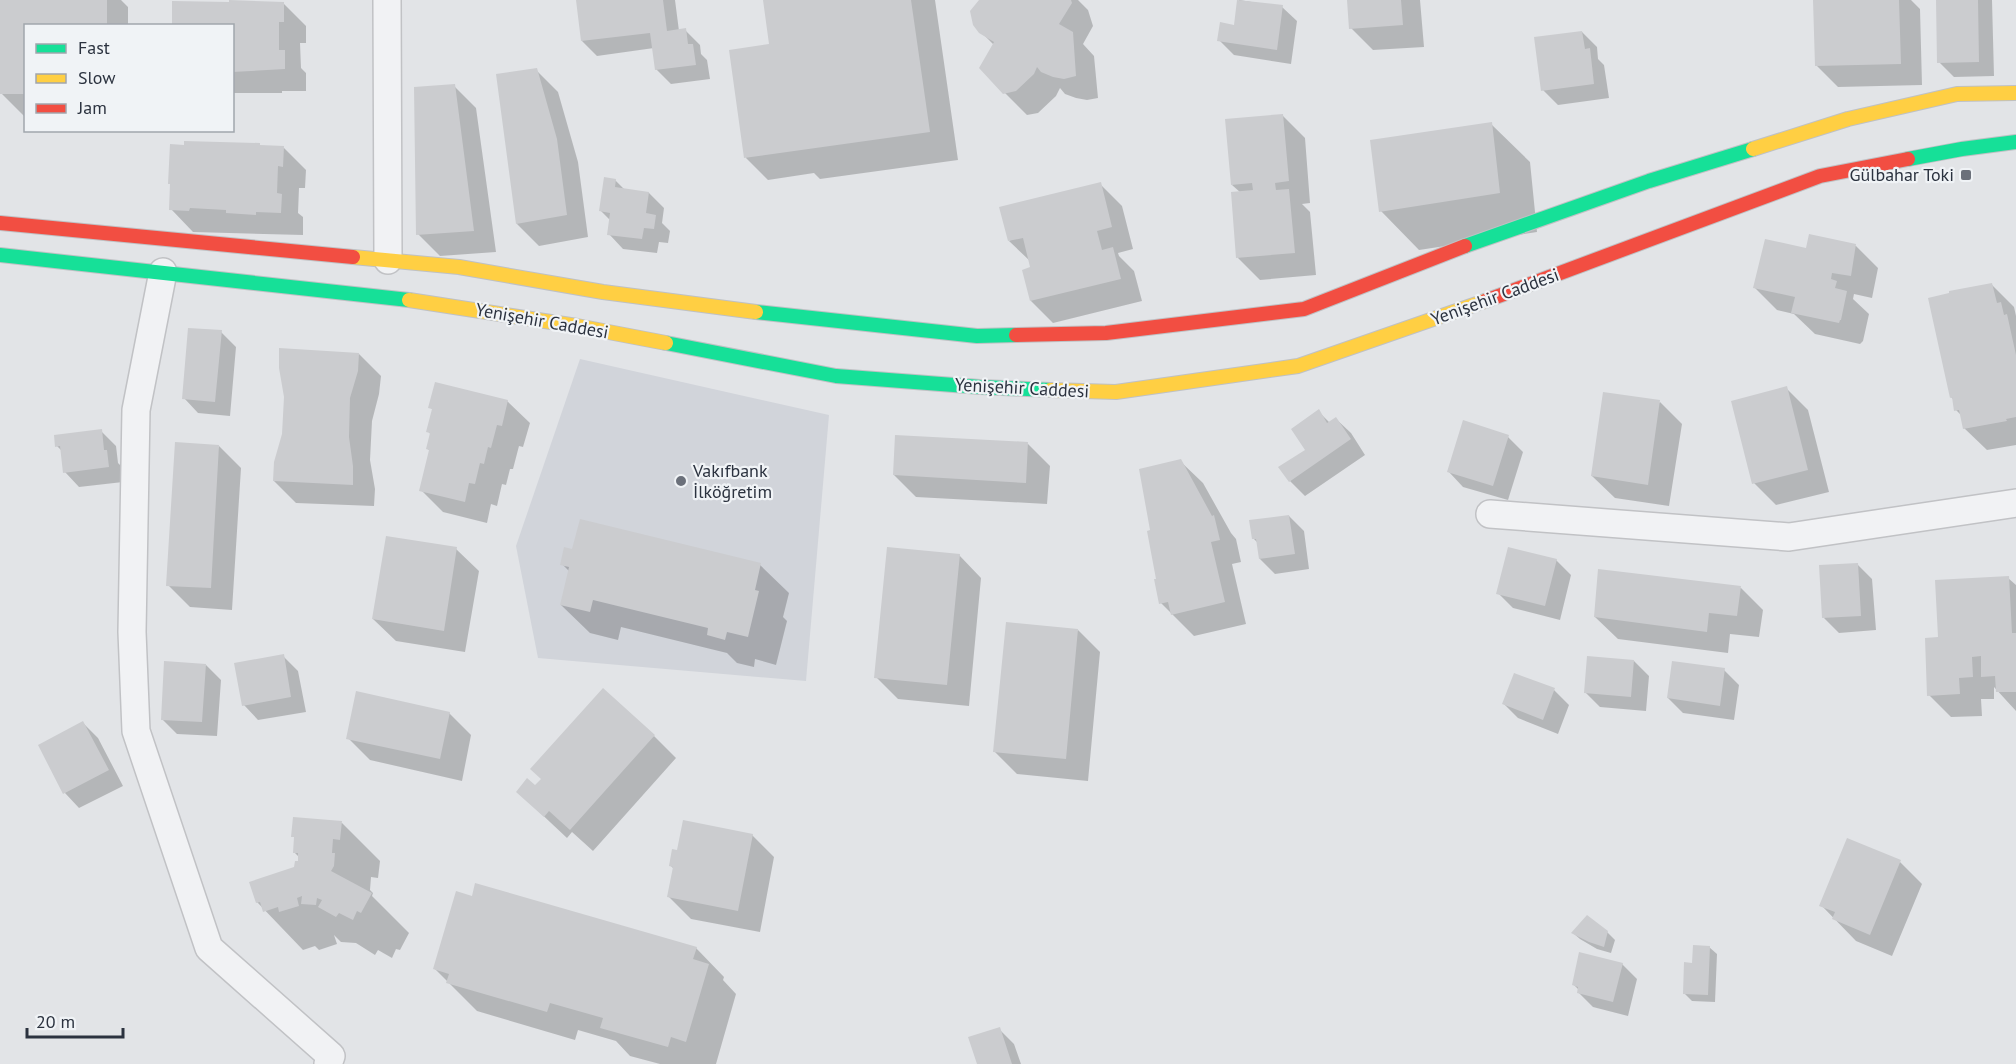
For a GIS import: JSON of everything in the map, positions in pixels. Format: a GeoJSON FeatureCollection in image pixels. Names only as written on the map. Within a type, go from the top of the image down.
{"type":"FeatureCollection","features":[{"type":"Feature","properties":{"kind":"main road"},"geometry":{"type":"LineString","coordinates":[[0,224],[459,267],[626,295],[788,316],[977,336],[1106,333],[1304,309],[1493,235],[1649,181],[1837,123],[1957,94],[2016,93]]}},
{"type":"Feature","properties":{"kind":"main road","name":"Yenişehir Caddesi"},"geometry":{"type":"LineString","coordinates":[[0,255],[386,296],[577,326],[836,376],[980,387],[1116,392],[1298,366],[1507,293],[1820,176],[1962,149],[2016,142]]}},
{"type":"Feature","properties":{"kind":"street"},"geometry":{"type":"LineString","coordinates":[[387,0],[388,260]]}},
{"type":"Feature","properties":{"kind":"street"},"geometry":{"type":"LineString","coordinates":[[163,272],[136,410],[132,632],[136,731],[209,948],[331,1056],[328,1064]]}},
{"type":"Feature","properties":{"kind":"street"},"geometry":{"type":"LineString","coordinates":[[1490,514],[1789,537],[2016,503]]}},
{"type":"Feature","properties":{"kind":"shaded area","name":"Vakıfbank İlköğretim"},"geometry":{"type":"Polygon","coordinates":[[[580,359],[829,415],[806,681],[538,658],[516,546],[580,359]]]}},
{"type":"Feature","properties":{"kind":"building"},"geometry":{"type":"Polygon","coordinates":[[[0,0],[107,0],[107,24],[24,24],[24,94],[0,94],[0,0]]]}},
{"type":"Feature","properties":{"kind":"building"},"geometry":{"type":"Polygon","coordinates":[[[229,0],[284,2],[284,22],[279,22],[279,50],[285,50],[285,69],[234,72],[234,24],[172,24],[172,1],[229,2],[229,0]]]}},
{"type":"Feature","properties":{"kind":"building"},"geometry":{"type":"Polygon","coordinates":[[[576,0],[663,0],[667,31],[686,28],[688,44],[693,44],[696,65],[655,70],[650,33],[581,41],[576,0]]]}},
{"type":"Feature","properties":{"kind":"building"},"geometry":{"type":"Polygon","coordinates":[[[763,0],[911,0],[930,132],[744,158],[729,50],[769,44],[763,0]]]}},
{"type":"Feature","properties":{"kind":"building"},"geometry":{"type":"Polygon","coordinates":[[[979,0],[1071,0],[1072,3],[1059,24],[1073,32],[1076,76],[1064,79],[1053,77],[1041,72],[1037,67],[1034,74],[1016,91],[1003,94],[979,68],[994,42],[979,33],[973,25],[970,11],[979,0]]]}},
{"type":"Feature","properties":{"kind":"building"},"geometry":{"type":"Polygon","coordinates":[[[1237,0],[1283,5],[1277,50],[1217,41],[1220,22],[1234,25],[1237,0]]]}},
{"type":"Feature","properties":{"kind":"building"},"geometry":{"type":"Polygon","coordinates":[[[1347,0],[1401,0],[1403,25],[1349,29],[1347,0]]]}},
{"type":"Feature","properties":{"kind":"building"},"geometry":{"type":"Polygon","coordinates":[[[1813,0],[1899,0],[1901,64],[1815,66],[1813,0]]]}},
{"type":"Feature","properties":{"kind":"building"},"geometry":{"type":"Polygon","coordinates":[[[1936,0],[1978,0],[1979,62],[1937,63],[1936,0]]]}},
{"type":"Feature","properties":{"kind":"building"},"geometry":{"type":"Polygon","coordinates":[[[1582,31],[1585,49],[1590,48],[1594,84],[1541,91],[1534,37],[1582,31]]]}},
{"type":"Feature","properties":{"kind":"building"},"geometry":{"type":"Polygon","coordinates":[[[537,68],[557,139],[567,215],[516,224],[496,74],[537,68]]]}},
{"type":"Feature","properties":{"kind":"building"},"geometry":{"type":"Polygon","coordinates":[[[455,84],[474,231],[416,235],[414,87],[455,84]]]}},
{"type":"Feature","properties":{"kind":"building"},"geometry":{"type":"Polygon","coordinates":[[[1283,114],[1289,181],[1275,183],[1276,190],[1289,189],[1295,253],[1236,258],[1231,192],[1253,190],[1252,183],[1231,185],[1225,119],[1283,114]]]}},
{"type":"Feature","properties":{"kind":"building"},"geometry":{"type":"Polygon","coordinates":[[[1492,122],[1500,193],[1379,212],[1370,140],[1492,122]]]}},
{"type":"Feature","properties":{"kind":"building"},"geometry":{"type":"Polygon","coordinates":[[[184,141],[284,146],[283,167],[278,166],[277,193],[282,194],[281,213],[256,212],[256,215],[226,213],[226,210],[190,208],[189,211],[169,210],[170,144],[184,145],[184,141]]]}},
{"type":"Feature","properties":{"kind":"building"},"geometry":{"type":"Polygon","coordinates":[[[604,177],[616,179],[615,187],[649,192],[646,213],[656,215],[654,229],[644,228],[642,239],[607,235],[610,213],[599,211],[604,177]]]}},
{"type":"Feature","properties":{"kind":"building"},"geometry":{"type":"Polygon","coordinates":[[[1101,182],[1112,227],[1097,231],[1102,250],[1113,247],[1121,279],[1030,301],[1022,270],[1030,267],[1023,238],[1008,241],[999,207],[1101,182]]]}},
{"type":"Feature","properties":{"kind":"building"},"geometry":{"type":"Polygon","coordinates":[[[1809,234],[1856,244],[1851,276],[1832,273],[1831,279],[1837,281],[1835,288],[1847,291],[1839,323],[1791,313],[1795,297],[1753,288],[1765,239],[1806,248],[1809,234]]]}},
{"type":"Feature","properties":{"kind":"building"},"geometry":{"type":"Polygon","coordinates":[[[1992,283],[1997,303],[2001,302],[2004,315],[2007,314],[2016,355],[2016,417],[2006,419],[2007,421],[1963,429],[1959,410],[1954,411],[1952,397],[1950,398],[1928,298],[1949,293],[1949,291],[1992,283]]]}},
{"type":"Feature","properties":{"kind":"building"},"geometry":{"type":"Polygon","coordinates":[[[188,328],[222,330],[215,402],[182,399],[188,328]]]}},
{"type":"Feature","properties":{"kind":"building"},"geometry":{"type":"Polygon","coordinates":[[[279,348],[359,353],[358,371],[350,398],[349,437],[353,485],[273,481],[274,462],[282,434],[284,397],[279,368],[279,348]]]}},
{"type":"Feature","properties":{"kind":"building"},"geometry":{"type":"Polygon","coordinates":[[[435,382],[508,400],[502,426],[497,425],[484,464],[480,463],[475,484],[469,483],[465,502],[419,491],[429,450],[426,449],[430,433],[426,432],[432,409],[428,408],[435,382]]]}},
{"type":"Feature","properties":{"kind":"building"},"geometry":{"type":"Polygon","coordinates":[[[1787,386],[1808,470],[1752,484],[1731,401],[1787,386]]]}},
{"type":"Feature","properties":{"kind":"building"},"geometry":{"type":"Polygon","coordinates":[[[1603,392],[1660,400],[1648,485],[1591,476],[1603,392]]]}},
{"type":"Feature","properties":{"kind":"building"},"geometry":{"type":"Polygon","coordinates":[[[1319,409],[1327,423],[1336,417],[1351,439],[1289,482],[1278,467],[1305,450],[1291,429],[1319,409]]]}},
{"type":"Feature","properties":{"kind":"building"},"geometry":{"type":"Polygon","coordinates":[[[1463,420],[1509,435],[1493,486],[1447,472],[1463,420]]]}},
{"type":"Feature","properties":{"kind":"building"},"geometry":{"type":"Polygon","coordinates":[[[102,429],[104,450],[107,450],[109,467],[63,473],[60,446],[55,447],[54,435],[102,429]]]}},
{"type":"Feature","properties":{"kind":"building"},"geometry":{"type":"Polygon","coordinates":[[[895,435],[1028,442],[1026,483],[893,475],[895,435]]]}},
{"type":"Feature","properties":{"kind":"building"},"geometry":{"type":"Polygon","coordinates":[[[175,442],[219,445],[211,588],[166,586],[175,442]]]}},
{"type":"Feature","properties":{"kind":"building"},"geometry":{"type":"Polygon","coordinates":[[[1181,459],[1212,516],[1214,515],[1220,540],[1211,542],[1225,602],[1171,615],[1168,602],[1159,604],[1147,531],[1150,530],[1139,469],[1181,459]]]}},
{"type":"Feature","properties":{"kind":"building"},"geometry":{"type":"Polygon","coordinates":[[[1289,515],[1295,554],[1259,559],[1256,539],[1252,539],[1249,520],[1289,515]]]}},
{"type":"Feature","properties":{"kind":"building"},"geometry":{"type":"Polygon","coordinates":[[[580,519],[761,563],[755,590],[759,591],[748,637],[727,632],[725,640],[707,635],[708,628],[593,600],[590,612],[560,605],[569,567],[560,565],[564,547],[572,549],[580,519]]]}},
{"type":"Feature","properties":{"kind":"building"},"geometry":{"type":"Polygon","coordinates":[[[386,536],[457,547],[444,631],[372,619],[386,536]]]}},
{"type":"Feature","properties":{"kind":"building"},"geometry":{"type":"Polygon","coordinates":[[[887,547],[960,554],[947,685],[874,678],[887,547]]]}},
{"type":"Feature","properties":{"kind":"building"},"geometry":{"type":"Polygon","coordinates":[[[1508,547],[1557,559],[1545,606],[1496,594],[1508,547]]]}},
{"type":"Feature","properties":{"kind":"building"},"geometry":{"type":"Polygon","coordinates":[[[1858,563],[1861,616],[1822,618],[1819,565],[1858,563]]]}},
{"type":"Feature","properties":{"kind":"building"},"geometry":{"type":"Polygon","coordinates":[[[1598,569],[1741,586],[1737,616],[1709,613],[1707,632],[1594,617],[1598,569]]]}},
{"type":"Feature","properties":{"kind":"building"},"geometry":{"type":"Polygon","coordinates":[[[2009,576],[2012,633],[2016,633],[2016,692],[1996,692],[1995,676],[1981,677],[1981,656],[1972,657],[1973,677],[1959,678],[1960,694],[1927,696],[1925,638],[1938,637],[1935,580],[2009,576]]]}},
{"type":"Feature","properties":{"kind":"building"},"geometry":{"type":"Polygon","coordinates":[[[1006,622],[1078,629],[1066,759],[993,752],[1006,622]]]}},
{"type":"Feature","properties":{"kind":"building"},"geometry":{"type":"Polygon","coordinates":[[[284,654],[291,697],[242,706],[234,663],[284,654]]]}},
{"type":"Feature","properties":{"kind":"building"},"geometry":{"type":"Polygon","coordinates":[[[1587,656],[1634,660],[1631,697],[1584,693],[1587,656]]]}},
{"type":"Feature","properties":{"kind":"building"},"geometry":{"type":"Polygon","coordinates":[[[164,661],[206,664],[202,722],[161,720],[164,661]]]}},
{"type":"Feature","properties":{"kind":"building"},"geometry":{"type":"Polygon","coordinates":[[[1672,661],[1725,668],[1720,706],[1667,698],[1672,661]]]}},
{"type":"Feature","properties":{"kind":"building"},"geometry":{"type":"Polygon","coordinates":[[[1514,673],[1555,688],[1543,720],[1502,704],[1514,673]]]}},
{"type":"Feature","properties":{"kind":"building"},"geometry":{"type":"Polygon","coordinates":[[[603,688],[655,735],[570,830],[549,811],[544,817],[516,792],[527,778],[535,785],[541,779],[530,769],[603,688]]]}},
{"type":"Feature","properties":{"kind":"building"},"geometry":{"type":"Polygon","coordinates":[[[356,691],[450,712],[440,759],[346,739],[356,691]]]}},
{"type":"Feature","properties":{"kind":"building"},"geometry":{"type":"Polygon","coordinates":[[[83,721],[109,770],[63,794],[38,745],[83,721]]]}},
{"type":"Feature","properties":{"kind":"building"},"geometry":{"type":"Polygon","coordinates":[[[293,817],[342,821],[340,840],[333,839],[332,853],[335,853],[334,866],[331,871],[372,893],[361,913],[357,911],[353,920],[339,913],[336,917],[318,907],[322,900],[317,898],[316,905],[301,904],[302,896],[297,898],[299,906],[279,912],[278,907],[263,912],[260,902],[256,903],[249,882],[294,867],[295,861],[298,861],[298,853],[293,853],[294,837],[291,837],[293,817]]]}},
{"type":"Feature","properties":{"kind":"building"},"geometry":{"type":"Polygon","coordinates":[[[683,820],[753,834],[738,911],[667,897],[673,867],[669,866],[672,849],[677,850],[683,820]]]}},
{"type":"Feature","properties":{"kind":"building"},"geometry":{"type":"Polygon","coordinates":[[[1847,838],[1901,860],[1870,935],[1832,919],[1835,912],[1819,906],[1847,838]]]}},
{"type":"Feature","properties":{"kind":"building"},"geometry":{"type":"Polygon","coordinates":[[[475,883],[697,947],[693,959],[709,964],[686,1042],[671,1037],[668,1047],[600,1028],[603,1018],[550,1003],[547,1012],[446,983],[449,974],[433,969],[456,891],[472,896],[475,883]]]}},
{"type":"Feature","properties":{"kind":"building"},"geometry":{"type":"Polygon","coordinates":[[[1587,915],[1608,931],[1604,947],[1571,933],[1587,915]]]}},
{"type":"Feature","properties":{"kind":"building"},"geometry":{"type":"Polygon","coordinates":[[[1693,945],[1710,946],[1708,995],[1683,994],[1684,962],[1692,963],[1693,945]]]}},
{"type":"Feature","properties":{"kind":"building"},"geometry":{"type":"Polygon","coordinates":[[[1579,952],[1623,963],[1613,1002],[1577,993],[1578,987],[1572,985],[1579,952]]]}},
{"type":"Feature","properties":{"kind":"building"},"geometry":{"type":"Polygon","coordinates":[[[1000,1027],[1012,1064],[977,1064],[968,1037],[1000,1027]]]}},
{"type":"Feature","properties":{"kind":"traffic: fast"},"geometry":{"type":"LineString","coordinates":[[1908,159],[2016,142]]}},
{"type":"Feature","properties":{"kind":"traffic: fast"},"geometry":{"type":"LineString","coordinates":[[1465,246],[1649,181],[1753,149]]}},
{"type":"Feature","properties":{"kind":"traffic: fast"},"geometry":{"type":"LineString","coordinates":[[0,255],[409,300]]}},
{"type":"Feature","properties":{"kind":"traffic: fast"},"geometry":{"type":"LineString","coordinates":[[756,312],[977,336],[1016,335]]}},
{"type":"Feature","properties":{"kind":"traffic: fast"},"geometry":{"type":"LineString","coordinates":[[666,343],[836,376],[1050,390]]}},
{"type":"Feature","properties":{"kind":"traffic: slow"},"geometry":{"type":"LineString","coordinates":[[1753,149],[1848,119],[1957,94],[2016,93]]}},
{"type":"Feature","properties":{"kind":"traffic: slow"},"geometry":{"type":"LineString","coordinates":[[353,257],[459,267],[603,292],[756,312]]}},
{"type":"Feature","properties":{"kind":"traffic: slow"},"geometry":{"type":"LineString","coordinates":[[409,300],[577,326],[666,343]]}},
{"type":"Feature","properties":{"kind":"traffic: slow"},"geometry":{"type":"LineString","coordinates":[[1050,390],[1116,392],[1298,366],[1485,301]]}},
{"type":"Feature","properties":{"kind":"traffic: jam"},"geometry":{"type":"LineString","coordinates":[[1485,301],[1820,176],[1908,159]]}},
{"type":"Feature","properties":{"kind":"traffic: jam"},"geometry":{"type":"LineString","coordinates":[[0,223],[353,257]]}},
{"type":"Feature","properties":{"kind":"traffic: jam"},"geometry":{"type":"LineString","coordinates":[[1016,335],[1106,333],[1304,309],[1465,246]]}},
{"type":"Feature","properties":{"kind":"place","name":"Gülbahar Toki"},"geometry":{"type":"Point","coordinates":[1966,175]}},
{"type":"Feature","properties":{"kind":"place","name":"Vakıfbank İlköğretim"},"geometry":{"type":"Point","coordinates":[681,481]}}]}
